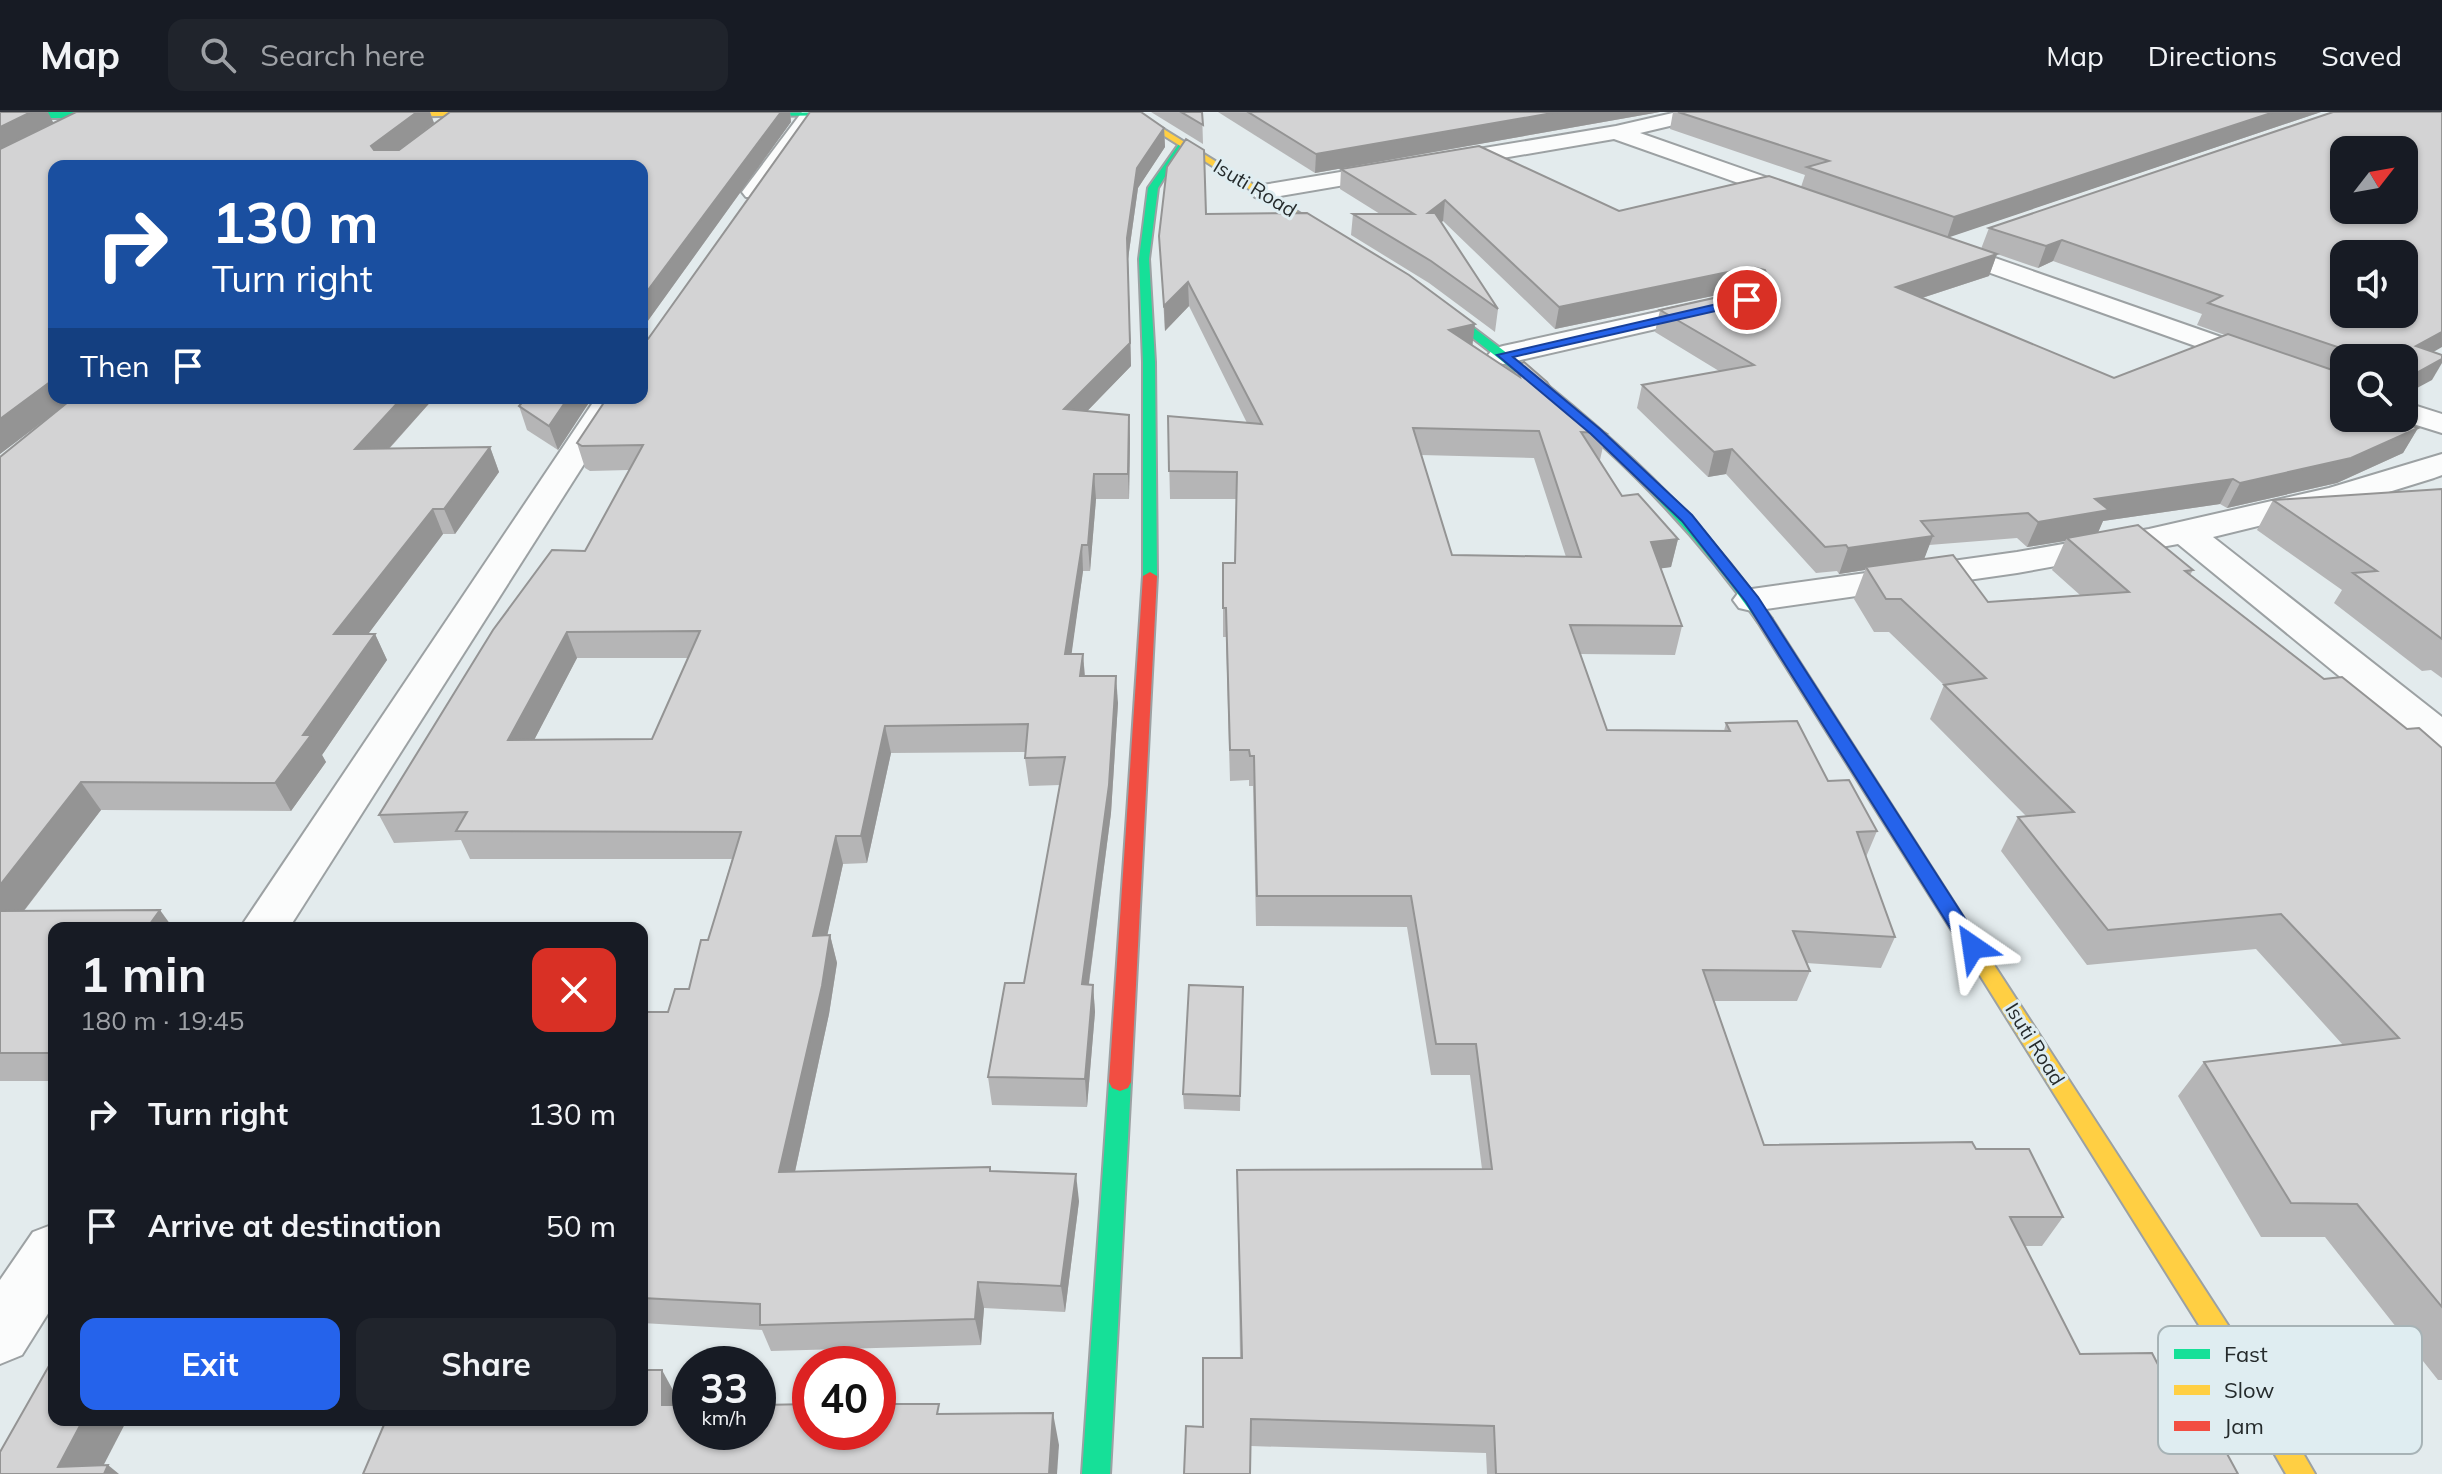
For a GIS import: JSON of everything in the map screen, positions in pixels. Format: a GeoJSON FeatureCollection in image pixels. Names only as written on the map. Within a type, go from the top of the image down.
{"type":"FeatureCollection","features":[{"type":"Feature","properties":{"kind":"street"},"geometry":{"type":"LineString","coordinates":[[433,134],[466,112]]}},
{"type":"Feature","properties":{"kind":"street"},"geometry":{"type":"LineString","coordinates":[[359,114],[529,112]]}},
{"type":"Feature","properties":{"kind":"street"},"geometry":{"type":"LineString","coordinates":[[702,112],[986,112]]}},
{"type":"Feature","properties":{"kind":"street","name":"Isuti Road"},"geometry":{"type":"LineString","coordinates":[[1130,112],[1366,258]]}},
{"type":"Feature","properties":{"kind":"street"},"geometry":{"type":"LineString","coordinates":[[1263,192],[1616,132],[1705,112]]}},
{"type":"Feature","properties":{"kind":"street"},"geometry":{"type":"LineString","coordinates":[[738,215],[812,113]]}},
{"type":"Feature","properties":{"kind":"street"},"geometry":{"type":"LineString","coordinates":[[0,115],[159,116]]}},
{"type":"Feature","properties":{"kind":"street"},"geometry":{"type":"LineString","coordinates":[[46,138],[95,115]]}},
{"type":"Feature","properties":{"kind":"street"},"geometry":{"type":"LineString","coordinates":[[1616,132],[1833,209]]}},
{"type":"Feature","properties":{"kind":"street"},"geometry":{"type":"LineString","coordinates":[[1096,1474],[1150,592],[1149,362],[1144,259],[1153,188],[1181,144]]}},
{"type":"Feature","properties":{"kind":"street"},"geometry":{"type":"LineString","coordinates":[[1905,234],[2330,385]]}},
{"type":"Feature","properties":{"kind":"street"},"geometry":{"type":"LineString","coordinates":[[1948,249],[1978,239]]}},
{"type":"Feature","properties":{"kind":"street","name":"Isuti Road"},"geometry":{"type":"LineString","coordinates":[[1418,291],[1503,355],[1595,432],[1687,518],[1752,600],[2214,1326]]}},
{"type":"Feature","properties":{"kind":"street"},"geometry":{"type":"LineString","coordinates":[[1503,355],[1747,300]]}},
{"type":"Feature","properties":{"kind":"street"},"geometry":{"type":"LineString","coordinates":[[268,922],[607,404]]}},
{"type":"Feature","properties":{"kind":"street"},"geometry":{"type":"LineString","coordinates":[[2418,416],[2442,424]]}},
{"type":"Feature","properties":{"kind":"street"},"geometry":{"type":"LineString","coordinates":[[1752,600],[1979,569],[2187,534],[2376,487],[2442,464]]}},
{"type":"Feature","properties":{"kind":"street"},"geometry":{"type":"LineString","coordinates":[[2187,534],[2442,738]]}},
{"type":"Feature","properties":{"kind":"street"},"geometry":{"type":"LineString","coordinates":[[0,1334],[48,1260]]}},
{"type":"Feature","properties":{"kind":"street","name":"Isuti Road"},"geometry":{"type":"LineString","coordinates":[[2289,1454],[2301,1474]]}},
{"type":"Feature","properties":{"kind":"building"},"geometry":{"type":"Polygon","coordinates":[[[0,112],[31,112],[0,127],[0,112]]]}},
{"type":"Feature","properties":{"kind":"building"},"geometry":{"type":"Polygon","coordinates":[[[76,112],[417,112],[371,146],[374,150],[399,150],[450,112],[781,112],[648,290],[648,160],[48,160],[48,383],[0,419],[0,149],[76,112]]]}},
{"type":"Feature","properties":{"kind":"building"},"geometry":{"type":"Polygon","coordinates":[[[810,112],[1141,112],[1164,128],[1137,168],[1127,238],[1130,343],[1064,409],[1129,415],[1128,474],[1094,474],[1088,545],[1082,545],[1065,654],[1083,654],[1080,676],[1116,676],[1109,785],[1082,984],[1093,985],[1085,1079],[988,1077],[1005,983],[1024,983],[1065,757],[1025,758],[1028,724],[885,726],[861,836],[836,836],[813,936],[830,935],[822,986],[779,1172],[990,1167],[990,1171],[1076,1174],[1061,1286],[978,1282],[975,1319],[760,1325],[760,1304],[648,1298],[648,1012],[668,1012],[675,989],[689,989],[701,940],[708,940],[741,832],[456,831],[467,812],[379,815],[493,630],[552,550],[585,551],[643,445],[582,446],[577,443],[603,404],[648,404],[648,339],[810,112]],[[700,631],[567,632],[508,740],[652,739],[700,631]]]}},
{"type":"Feature","properties":{"kind":"building"},"geometry":{"type":"Polygon","coordinates":[[[1181,112],[1202,112],[1203,125],[1181,112]]]}},
{"type":"Feature","properties":{"kind":"building"},"geometry":{"type":"Polygon","coordinates":[[[1248,112],[1558,112],[1316,154],[1248,112]]]}},
{"type":"Feature","properties":{"kind":"building"},"geometry":{"type":"Polygon","coordinates":[[[1678,112],[2274,112],[1954,217],[1807,167],[1829,161],[1678,112]]]}},
{"type":"Feature","properties":{"kind":"building"},"geometry":{"type":"Polygon","coordinates":[[[2333,112],[2442,112],[2442,332],[2418,345],[2330,344],[2208,303],[2222,296],[2062,240],[2046,246],[1989,228],[2333,112]]]}},
{"type":"Feature","properties":{"kind":"building"},"geometry":{"type":"Polygon","coordinates":[[[1186,139],[1204,150],[1206,214],[1307,213],[1409,275],[1475,324],[1449,330],[1520,377],[1517,366],[1524,362],[1547,382],[1562,404],[1606,433],[1581,432],[1622,496],[1638,494],[1678,539],[1651,542],[1682,626],[1570,625],[1607,730],[1730,731],[1726,723],[1797,721],[1828,781],[1849,780],[1877,831],[1857,832],[1895,937],[1793,931],[1810,971],[1703,970],[1764,1145],[1972,1142],[1976,1149],[2029,1149],[2063,1217],[2010,1217],[2080,1354],[2152,1353],[2158,1365],[2158,1454],[2227,1454],[2238,1474],[1496,1474],[1494,1426],[1251,1419],[1250,1474],[1184,1474],[1186,1426],[1203,1427],[1203,1358],[1242,1358],[1237,1170],[1492,1169],[1476,1044],[1436,1044],[1411,896],[1257,896],[1254,756],[1250,756],[1249,750],[1230,750],[1226,608],[1223,608],[1223,563],[1235,563],[1237,472],[1169,471],[1168,416],[1262,424],[1188,282],[1164,306],[1159,236],[1167,167],[1186,139]],[[1413,428],[1452,555],[1581,557],[1539,431],[1413,428]]]}},
{"type":"Feature","properties":{"kind":"building"},"geometry":{"type":"Polygon","coordinates":[[[1479,146],[1619,211],[1769,176],[1997,254],[1896,287],[2114,378],[2228,334],[2330,369],[2330,432],[2409,432],[2351,458],[2240,483],[2233,479],[2095,499],[2109,510],[2038,522],[2028,513],[1921,521],[1933,536],[1848,548],[1846,545],[1825,547],[1732,449],[1714,452],[1642,385],[1754,365],[1660,310],[1763,287],[1769,280],[1765,270],[1752,267],[1559,307],[1445,200],[1428,213],[1435,213],[1498,309],[1431,261],[1353,214],[1414,214],[1341,169],[1479,146]]]}},
{"type":"Feature","properties":{"kind":"building"},"geometry":{"type":"Polygon","coordinates":[[[2418,347],[2442,355],[2442,359],[2418,372],[2418,347]]]}},
{"type":"Feature","properties":{"kind":"building"},"geometry":{"type":"Polygon","coordinates":[[[66,404],[396,404],[355,449],[490,447],[444,509],[433,509],[334,634],[375,634],[303,735],[311,735],[275,783],[81,782],[0,885],[0,457],[66,404]]]}},
{"type":"Feature","properties":{"kind":"building"},"geometry":{"type":"Polygon","coordinates":[[[521,404],[564,404],[549,426],[519,406],[521,404]]]}},
{"type":"Feature","properties":{"kind":"building"},"geometry":{"type":"Polygon","coordinates":[[[2442,489],[2442,639],[2353,573],[2377,571],[2273,500],[2442,489]]]}},
{"type":"Feature","properties":{"kind":"building"},"geometry":{"type":"Polygon","coordinates":[[[2138,525],[2193,570],[2185,571],[2324,679],[2342,677],[2407,729],[2419,728],[2442,748],[2442,1307],[2357,1204],[2291,1203],[2204,1062],[2399,1038],[2281,914],[2108,930],[2018,817],[2074,812],[1944,685],[1986,678],[1901,599],[1886,599],[1866,567],[1953,555],[1988,602],[2129,592],[2067,538],[2138,525]]]}},
{"type":"Feature","properties":{"kind":"building"},"geometry":{"type":"Polygon","coordinates":[[[160,910],[151,922],[48,922],[48,1053],[0,1053],[0,911],[160,910]]]}},
{"type":"Feature","properties":{"kind":"building"},"geometry":{"type":"Polygon","coordinates":[[[1189,985],[1243,987],[1240,1096],[1183,1094],[1189,985]]]}},
{"type":"Feature","properties":{"kind":"building"},"geometry":{"type":"Polygon","coordinates":[[[48,1368],[48,1426],[80,1426],[58,1467],[108,1465],[104,1474],[0,1474],[0,1452],[48,1368]]]}},
{"type":"Feature","properties":{"kind":"building"},"geometry":{"type":"Polygon","coordinates":[[[648,1370],[662,1370],[662,1405],[672,1405],[672,1450],[776,1450],[776,1405],[792,1404],[792,1450],[896,1450],[896,1404],[939,1404],[937,1414],[1053,1413],[1049,1474],[363,1474],[383,1426],[648,1426],[648,1370]]]}},
{"type":"Feature","properties":{"kind":"traffic: fast"},"geometry":{"type":"LineString","coordinates":[[728,113],[986,112]]}},
{"type":"Feature","properties":{"kind":"traffic: fast"},"geometry":{"type":"LineString","coordinates":[[0,115],[132,115]]}},
{"type":"Feature","properties":{"kind":"traffic: fast"},"geometry":{"type":"LineString","coordinates":[[1150,576],[1149,362],[1144,259],[1153,188],[1181,144]]}},
{"type":"Feature","properties":{"kind":"traffic: fast"},"geometry":{"type":"LineString","coordinates":[[1427,298],[1566,405],[1653,484],[1731,571],[1764,619]]}},
{"type":"Feature","properties":{"kind":"traffic: fast"},"geometry":{"type":"LineString","coordinates":[[1096,1474],[1120,1082]]}},
{"type":"Feature","properties":{"kind":"traffic: slow"},"geometry":{"type":"LineString","coordinates":[[372,114],[508,112]]}},
{"type":"Feature","properties":{"kind":"traffic: slow"},"geometry":{"type":"LineString","coordinates":[[1130,112],[1346,245]]}},
{"type":"Feature","properties":{"kind":"traffic: slow"},"geometry":{"type":"LineString","coordinates":[[1978,956],[2214,1326]]}},
{"type":"Feature","properties":{"kind":"traffic: slow"},"geometry":{"type":"LineString","coordinates":[[2289,1454],[2301,1474]]}},
{"type":"Feature","properties":{"kind":"traffic: jam"},"geometry":{"type":"LineString","coordinates":[[1120,1082],[1150,576]]}},
{"type":"Feature","properties":{"kind":"traffic: jam"},"geometry":{"type":"LineString","coordinates":[[1764,619],[1978,956]]}},
{"type":"Feature","properties":{"kind":"route"},"geometry":{"type":"LineString","coordinates":[[1747,300],[1503,355],[1595,432],[1687,518],[1752,600],[1973,947]]}}]}
